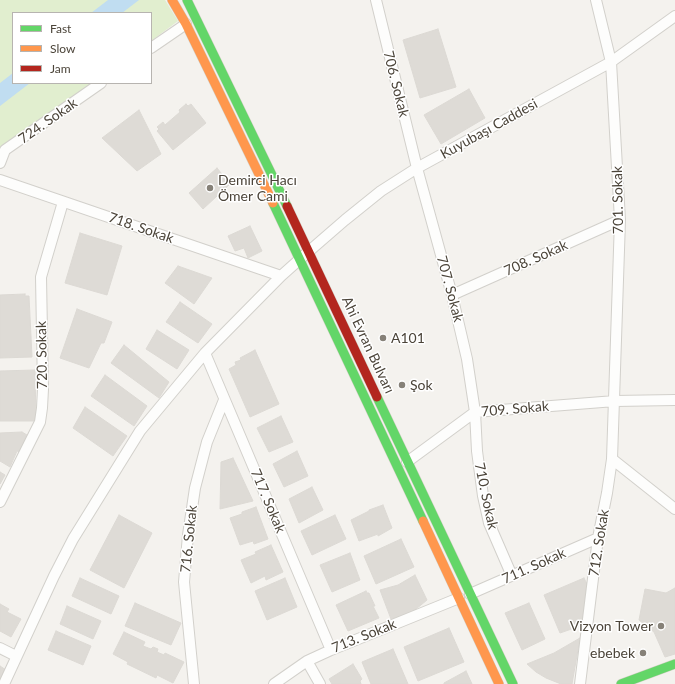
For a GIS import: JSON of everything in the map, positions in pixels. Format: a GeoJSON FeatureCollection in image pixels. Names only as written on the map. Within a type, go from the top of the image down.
{"type":"FeatureCollection","features":[{"type":"Feature","properties":{"kind":"main road","name":"Ahi Evran Bulvarı"},"geometry":{"type":"LineString","coordinates":[[172,0],[186,24],[300,259],[499,684]]}},
{"type":"Feature","properties":{"kind":"main road","name":"Ahi Evran Bulvarı"},"geometry":{"type":"LineString","coordinates":[[187,0],[309,250],[407,462],[513,684]]}},
{"type":"Feature","properties":{"kind":"main road"},"geometry":{"type":"LineString","coordinates":[[621,684],[675,664]]}},
{"type":"Feature","properties":{"kind":"street","name":"706. Sokak"},"geometry":{"type":"LineString","coordinates":[[376,0],[416,168]]}},
{"type":"Feature","properties":{"kind":"street","name":"701. Sokak"},"geometry":{"type":"LineString","coordinates":[[596,0],[611,62],[617,145],[620,220],[614,401]]}},
{"type":"Feature","properties":{"kind":"street","name":"Kuyubaşı Caddesi"},"geometry":{"type":"LineString","coordinates":[[4,684],[73,539],[140,432],[205,353],[282,276],[309,250],[381,191],[416,168],[611,62],[675,16]]}},
{"type":"Feature","properties":{"kind":"street"},"geometry":{"type":"LineString","coordinates":[[152,47],[186,24]]}},
{"type":"Feature","properties":{"kind":"street","name":"724. Sokak"},"geometry":{"type":"LineString","coordinates":[[0,163],[5,150],[100,84]]}},
{"type":"Feature","properties":{"kind":"street","name":"707. Sokak"},"geometry":{"type":"LineString","coordinates":[[416,168],[452,295],[467,359],[475,412]]}},
{"type":"Feature","properties":{"kind":"street","name":"718. Sokak"},"geometry":{"type":"LineString","coordinates":[[0,180],[282,276]]}},
{"type":"Feature","properties":{"kind":"street","name":"720. Sokak"},"geometry":{"type":"LineString","coordinates":[[0,502],[40,422],[43,389],[41,278],[64,202]]}},
{"type":"Feature","properties":{"kind":"street","name":"708. Sokak"},"geometry":{"type":"LineString","coordinates":[[452,295],[620,220]]}},
{"type":"Feature","properties":{"kind":"street","name":"717. Sokak"},"geometry":{"type":"LineString","coordinates":[[205,353],[331,650]]}},
{"type":"Feature","properties":{"kind":"street","name":"716. Sokak"},"geometry":{"type":"LineString","coordinates":[[194,684],[184,582],[188,535],[195,488],[205,450],[224,400]]}},
{"type":"Feature","properties":{"kind":"street","name":"709. Sokak"},"geometry":{"type":"LineString","coordinates":[[407,462],[475,412],[614,401],[675,400]]}},
{"type":"Feature","properties":{"kind":"street","name":"712. Sokak"},"geometry":{"type":"LineString","coordinates":[[580,684],[598,538],[612,459],[614,401]]}},
{"type":"Feature","properties":{"kind":"street","name":"710. Sokak"},"geometry":{"type":"LineString","coordinates":[[475,412],[477,451],[483,496],[489,523],[512,576]]}},
{"type":"Feature","properties":{"kind":"street"},"geometry":{"type":"LineString","coordinates":[[612,459],[675,509]]}},
{"type":"Feature","properties":{"kind":"street","name":"711. Sokak"},"geometry":{"type":"LineString","coordinates":[[470,594],[598,538]]}},
{"type":"Feature","properties":{"kind":"street","name":"713. Sokak"},"geometry":{"type":"LineString","coordinates":[[274,684],[307,661],[459,598]]}},
{"type":"Feature","properties":{"kind":"street"},"geometry":{"type":"LineString","coordinates":[[0,648],[16,656]]}},
{"type":"Feature","properties":{"kind":"street"},"geometry":{"type":"LineString","coordinates":[[307,661],[320,684]]}},
{"type":"Feature","properties":{"kind":"green space"},"geometry":{"type":"Polygon","coordinates":[[[0,0],[165,0],[178,21],[152,40],[152,12],[12,12],[12,84],[91,84],[0,150],[0,0]]]}},
{"type":"Feature","properties":{"kind":"water"},"geometry":{"type":"Polygon","coordinates":[[[108,0],[139,0],[123,12],[92,12],[108,0]]]}},
{"type":"Feature","properties":{"kind":"water"},"geometry":{"type":"Polygon","coordinates":[[[12,74],[12,84],[29,84],[0,106],[0,83],[12,74]]]}},
{"type":"Feature","properties":{"kind":"building"},"geometry":{"type":"Polygon","coordinates":[[[438,29],[456,87],[420,98],[403,40],[438,29]]]}},
{"type":"Feature","properties":{"kind":"building"},"geometry":{"type":"Polygon","coordinates":[[[469,89],[485,118],[441,144],[424,115],[469,89]]]}},
{"type":"Feature","properties":{"kind":"building"},"geometry":{"type":"Polygon","coordinates":[[[186,104],[188,106],[191,104],[206,123],[173,150],[157,131],[159,129],[157,127],[163,122],[165,125],[180,112],[179,110],[186,104]]]}},
{"type":"Feature","properties":{"kind":"building"},"geometry":{"type":"Polygon","coordinates":[[[139,110],[161,154],[137,171],[102,138],[139,110]]]}},
{"type":"Feature","properties":{"kind":"building","name":"Demirci Hacı Ömer Cami"},"geometry":{"type":"Polygon","coordinates":[[[217,168],[230,184],[203,209],[189,193],[217,168]]]}},
{"type":"Feature","properties":{"kind":"building"},"geometry":{"type":"Polygon","coordinates":[[[250,226],[262,251],[248,258],[244,248],[235,251],[228,236],[250,226]]]}},
{"type":"Feature","properties":{"kind":"building"},"geometry":{"type":"Polygon","coordinates":[[[80,233],[122,246],[107,295],[65,283],[80,233]]]}},
{"type":"Feature","properties":{"kind":"building"},"geometry":{"type":"Polygon","coordinates":[[[178,266],[212,278],[194,304],[165,283],[178,266]]]}},
{"type":"Feature","properties":{"kind":"building"},"geometry":{"type":"Polygon","coordinates":[[[25,294],[25,296],[29,296],[32,357],[0,358],[0,295],[25,294]]]}},
{"type":"Feature","properties":{"kind":"building"},"geometry":{"type":"Polygon","coordinates":[[[180,302],[212,324],[198,343],[166,322],[180,302]]]}},
{"type":"Feature","properties":{"kind":"building"},"geometry":{"type":"Polygon","coordinates":[[[77,309],[112,322],[104,343],[101,343],[89,368],[60,358],[77,309]]]}},
{"type":"Feature","properties":{"kind":"building"},"geometry":{"type":"Polygon","coordinates":[[[157,330],[189,350],[177,369],[146,349],[157,330]]]}},
{"type":"Feature","properties":{"kind":"building"},"geometry":{"type":"Polygon","coordinates":[[[124,345],[169,382],[159,398],[111,363],[124,345]]]}},
{"type":"Feature","properties":{"kind":"building"},"geometry":{"type":"Polygon","coordinates":[[[255,350],[279,404],[250,417],[229,369],[236,365],[235,362],[241,360],[240,358],[255,350]]]}},
{"type":"Feature","properties":{"kind":"building"},"geometry":{"type":"Polygon","coordinates":[[[35,370],[36,421],[0,421],[0,371],[35,370]]]}},
{"type":"Feature","properties":{"kind":"building"},"geometry":{"type":"Polygon","coordinates":[[[105,375],[147,406],[134,426],[91,396],[105,375]]]}},
{"type":"Feature","properties":{"kind":"building"},"geometry":{"type":"Polygon","coordinates":[[[85,407],[127,436],[113,456],[73,428],[85,407]]]}},
{"type":"Feature","properties":{"kind":"building"},"geometry":{"type":"Polygon","coordinates":[[[281,416],[293,442],[269,452],[257,428],[281,416]]]}},
{"type":"Feature","properties":{"kind":"building"},"geometry":{"type":"Polygon","coordinates":[[[22,432],[27,435],[20,452],[17,451],[10,467],[0,461],[0,433],[22,432]]]}},
{"type":"Feature","properties":{"kind":"building"},"geometry":{"type":"Polygon","coordinates":[[[297,451],[308,476],[284,487],[273,464],[297,451]]]}},
{"type":"Feature","properties":{"kind":"building"},"geometry":{"type":"Polygon","coordinates":[[[233,458],[253,501],[220,509],[221,462],[233,458]]]}},
{"type":"Feature","properties":{"kind":"building"},"geometry":{"type":"Polygon","coordinates":[[[0,472],[5,475],[0,484],[0,472]]]}},
{"type":"Feature","properties":{"kind":"building"},"geometry":{"type":"Polygon","coordinates":[[[312,487],[323,510],[299,523],[289,499],[312,487]]]}},
{"type":"Feature","properties":{"kind":"building"},"geometry":{"type":"Polygon","coordinates":[[[383,505],[392,528],[378,536],[378,534],[359,541],[351,520],[369,510],[383,505]]]}},
{"type":"Feature","properties":{"kind":"building"},"geometry":{"type":"Polygon","coordinates":[[[256,507],[268,539],[254,544],[253,541],[240,545],[230,518],[256,507]]]}},
{"type":"Feature","properties":{"kind":"building"},"geometry":{"type":"Polygon","coordinates":[[[119,515],[152,533],[124,588],[90,570],[119,515]]]}},
{"type":"Feature","properties":{"kind":"building"},"geometry":{"type":"Polygon","coordinates":[[[335,515],[346,539],[312,555],[301,531],[335,515]]]}},
{"type":"Feature","properties":{"kind":"building"},"geometry":{"type":"Polygon","coordinates":[[[401,539],[414,567],[376,584],[364,556],[401,539]]]}},
{"type":"Feature","properties":{"kind":"building"},"geometry":{"type":"Polygon","coordinates":[[[271,545],[283,572],[266,580],[265,576],[251,583],[241,560],[256,554],[255,552],[271,545]]]}},
{"type":"Feature","properties":{"kind":"building"},"geometry":{"type":"Polygon","coordinates":[[[350,553],[360,580],[332,592],[320,565],[350,553]]]}},
{"type":"Feature","properties":{"kind":"building"},"geometry":{"type":"Polygon","coordinates":[[[415,575],[427,600],[410,614],[391,619],[380,590],[398,585],[415,575]]]}},
{"type":"Feature","properties":{"kind":"building"},"geometry":{"type":"Polygon","coordinates":[[[80,578],[119,596],[111,614],[72,596],[80,578]]]}},
{"type":"Feature","properties":{"kind":"building"},"geometry":{"type":"Polygon","coordinates":[[[285,578],[297,607],[267,620],[255,591],[285,578]]]}},
{"type":"Feature","properties":{"kind":"building"},"geometry":{"type":"Polygon","coordinates":[[[584,578],[589,588],[583,625],[560,633],[544,595],[584,578]]]}},
{"type":"Feature","properties":{"kind":"building","name":"Vizyon Tower"},"geometry":{"type":"Polygon","coordinates":[[[675,588],[675,654],[665,657],[654,632],[639,620],[645,589],[666,593],[675,588]]]}},
{"type":"Feature","properties":{"kind":"building"},"geometry":{"type":"Polygon","coordinates":[[[366,591],[369,593],[379,618],[348,631],[336,605],[366,591]]]}},
{"type":"Feature","properties":{"kind":"building"},"geometry":{"type":"Polygon","coordinates":[[[135,603],[181,623],[171,645],[125,626],[135,603]]]}},
{"type":"Feature","properties":{"kind":"building"},"geometry":{"type":"Polygon","coordinates":[[[529,603],[545,639],[522,650],[505,613],[529,603]]]}},
{"type":"Feature","properties":{"kind":"building"},"geometry":{"type":"Polygon","coordinates":[[[0,604],[9,609],[7,612],[21,619],[11,637],[0,631],[0,604]]]}},
{"type":"Feature","properties":{"kind":"building"},"geometry":{"type":"Polygon","coordinates":[[[67,606],[101,621],[93,639],[60,624],[67,606]]]}},
{"type":"Feature","properties":{"kind":"building"},"geometry":{"type":"Polygon","coordinates":[[[449,628],[464,662],[418,681],[404,647],[449,628]]]}},
{"type":"Feature","properties":{"kind":"building"},"geometry":{"type":"Polygon","coordinates":[[[56,631],[91,646],[83,665],[48,650],[56,631]]]}},
{"type":"Feature","properties":{"kind":"building"},"geometry":{"type":"Polygon","coordinates":[[[124,632],[145,642],[143,646],[151,649],[153,647],[158,649],[157,652],[164,655],[165,653],[184,662],[173,683],[157,675],[156,678],[127,664],[128,662],[113,654],[124,632]]]}},
{"type":"Feature","properties":{"kind":"building"},"geometry":{"type":"Polygon","coordinates":[[[580,638],[572,684],[561,684],[546,678],[527,664],[554,653],[580,638]]]}},
{"type":"Feature","properties":{"kind":"building"},"geometry":{"type":"Polygon","coordinates":[[[393,649],[408,684],[371,684],[362,662],[393,649]]]}},
{"type":"Feature","properties":{"kind":"building"},"geometry":{"type":"Polygon","coordinates":[[[353,664],[362,679],[360,681],[361,684],[332,684],[329,679],[353,664]]]}},
{"type":"Feature","properties":{"kind":"building"},"geometry":{"type":"Polygon","coordinates":[[[0,666],[6,670],[0,682],[0,666]]]}},
{"type":"Feature","properties":{"kind":"building"},"geometry":{"type":"Polygon","coordinates":[[[466,671],[472,684],[444,684],[444,683],[466,671]]]}},
{"type":"Feature","properties":{"kind":"traffic: fast"},"geometry":{"type":"LineString","coordinates":[[187,0],[287,206]]}},
{"type":"Feature","properties":{"kind":"traffic: fast"},"geometry":{"type":"LineString","coordinates":[[273,203],[423,521]]}},
{"type":"Feature","properties":{"kind":"traffic: fast"},"geometry":{"type":"LineString","coordinates":[[377,397],[513,684]]}},
{"type":"Feature","properties":{"kind":"traffic: fast"},"geometry":{"type":"LineString","coordinates":[[621,684],[675,664]]}},
{"type":"Feature","properties":{"kind":"traffic: slow"},"geometry":{"type":"LineString","coordinates":[[172,0],[186,24],[273,203]]}},
{"type":"Feature","properties":{"kind":"traffic: slow"},"geometry":{"type":"LineString","coordinates":[[423,521],[499,684]]}},
{"type":"Feature","properties":{"kind":"traffic: jam"},"geometry":{"type":"LineString","coordinates":[[287,206],[377,397]]}},
{"type":"Feature","properties":{"kind":"place","name":"Demirci Hacı Ömer Cami"},"geometry":{"type":"Point","coordinates":[210,188]}},
{"type":"Feature","properties":{"kind":"place","name":"A101"},"geometry":{"type":"Point","coordinates":[383,338]}},
{"type":"Feature","properties":{"kind":"place","name":"Şok"},"geometry":{"type":"Point","coordinates":[402,385]}},
{"type":"Feature","properties":{"kind":"place","name":"Vizyon Tower"},"geometry":{"type":"Point","coordinates":[661,626]}},
{"type":"Feature","properties":{"kind":"place","name":"ebebek"},"geometry":{"type":"Point","coordinates":[643,653]}}]}
